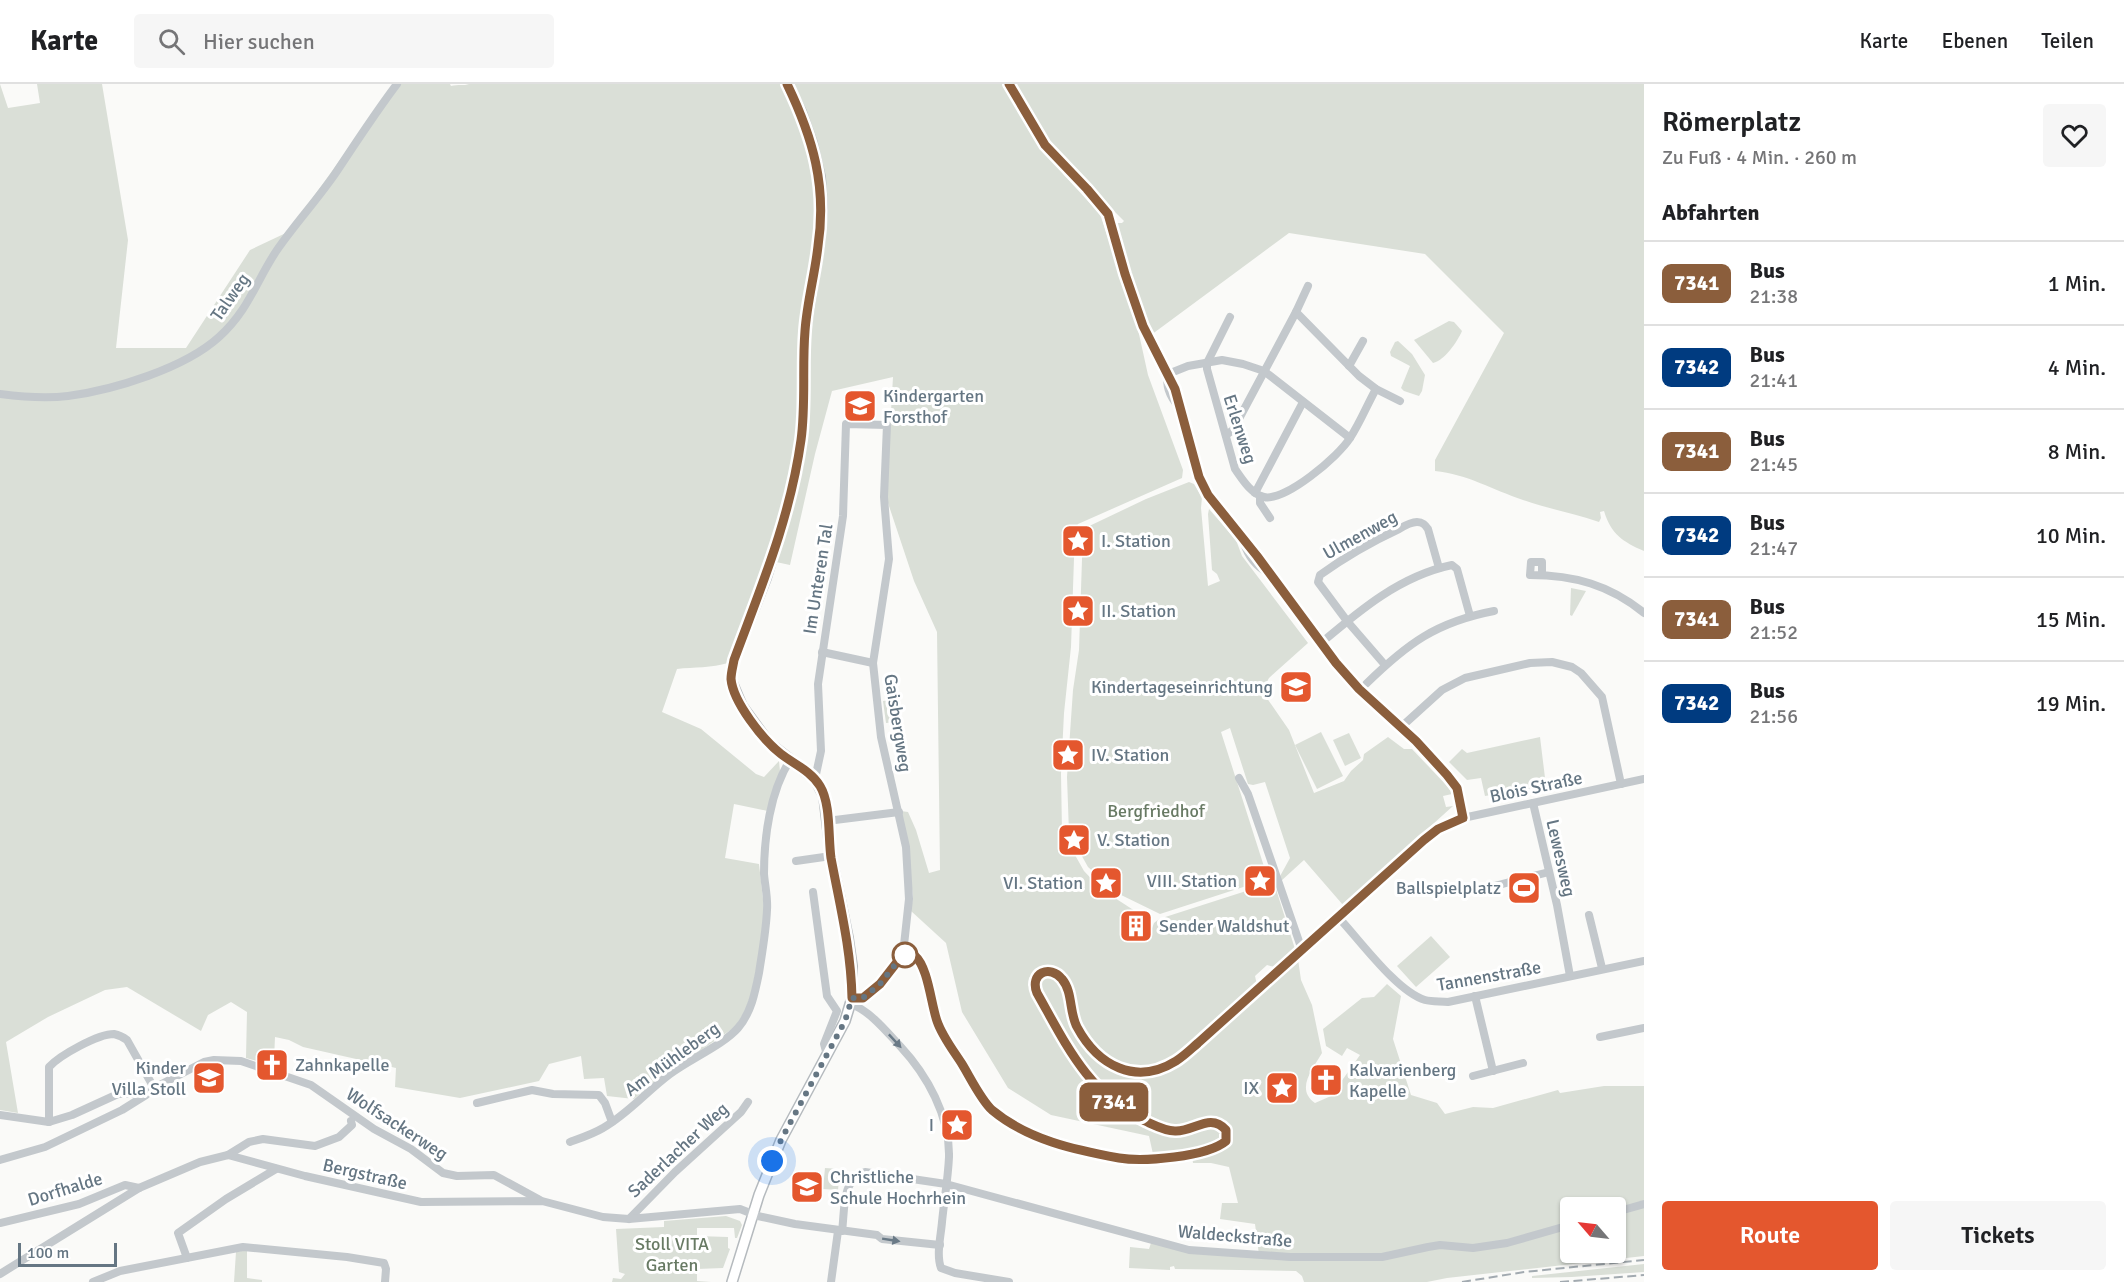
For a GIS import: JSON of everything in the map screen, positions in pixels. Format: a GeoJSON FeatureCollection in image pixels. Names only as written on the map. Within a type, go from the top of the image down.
{"type":"FeatureCollection","features":[{"type":"Feature","properties":{"kind":"main road"},"geometry":{"type":"LineString","coordinates":[[732,1282],[753,1214],[781,1140],[845,1021],[851,1001],[852,966],[831,856],[824,796],[815,779],[776,750],[754,724],[742,706],[731,680],[734,660],[766,578],[786,513],[802,436],[805,331],[819,245],[822,208],[820,177],[812,143],[801,112],[787,84]]}},
{"type":"Feature","properties":{"kind":"street","name":"Talweg"},"geometry":{"type":"LineString","coordinates":[[0,394],[48,398],[95,391],[183,362],[220,337],[250,302],[276,252],[334,175],[376,111],[397,84]]}},
{"type":"Feature","properties":{"kind":"street"},"geometry":{"type":"LineString","coordinates":[[1009,84],[1045,145],[1108,214],[1143,326],[1168,374],[1166,383],[1169,393],[1182,410],[1199,477],[1208,495],[1359,689],[1416,741],[1457,788],[1463,818]]}},
{"type":"Feature","properties":{"kind":"street"},"geometry":{"type":"LineString","coordinates":[[1226,435],[1233,430],[1308,286]]}},
{"type":"Feature","properties":{"kind":"street"},"geometry":{"type":"LineString","coordinates":[[1296,312],[1349,366],[1376,389],[1400,401]]}},
{"type":"Feature","properties":{"kind":"street"},"geometry":{"type":"LineString","coordinates":[[1207,363],[1230,316]]}},
{"type":"Feature","properties":{"kind":"street"},"geometry":{"type":"LineString","coordinates":[[1349,366],[1363,341]]}},
{"type":"Feature","properties":{"kind":"street"},"geometry":{"type":"LineString","coordinates":[[1168,374],[1222,360],[1264,371],[1350,438]]}},
{"type":"Feature","properties":{"kind":"street","name":"Erlenweg"},"geometry":{"type":"LineString","coordinates":[[1207,363],[1211,389],[1235,469],[1243,481],[1258,495],[1270,518]]}},
{"type":"Feature","properties":{"kind":"street"},"geometry":{"type":"LineString","coordinates":[[1303,402],[1258,495],[1268,498],[1281,494],[1311,476],[1336,456],[1350,438],[1376,389]]}},
{"type":"Feature","properties":{"kind":"street","name":"Im Unteren Tal"},"geometry":{"type":"LineString","coordinates":[[815,779],[821,751],[818,684],[843,516],[846,424],[887,425]]}},
{"type":"Feature","properties":{"kind":"street","name":"Gaisbergweg"},"geometry":{"type":"LineString","coordinates":[[851,1001],[863,998],[880,984],[901,957],[909,899],[906,847],[881,737],[873,663],[889,560],[884,497],[887,425]]}},
{"type":"Feature","properties":{"kind":"street","name":"Ulmenweg"},"geometry":{"type":"LineString","coordinates":[[1385,666],[1318,582],[1320,575],[1348,555],[1391,532],[1420,522],[1428,529],[1438,568]]}},
{"type":"Feature","properties":{"kind":"street"},"geometry":{"type":"LineString","coordinates":[[1321,643],[1388,591],[1438,568],[1452,565],[1457,569],[1470,616]]}},
{"type":"Feature","properties":{"kind":"street"},"geometry":{"type":"LineString","coordinates":[[1542,575],[1569,577],[1597,584],[1631,602],[1644,613]]}},
{"type":"Feature","properties":{"kind":"street"},"geometry":{"type":"LineString","coordinates":[[1366,684],[1420,637],[1448,623],[1494,611]]}},
{"type":"Feature","properties":{"kind":"street"},"geometry":{"type":"LineString","coordinates":[[822,652],[873,663]]}},
{"type":"Feature","properties":{"kind":"street"},"geometry":{"type":"LineString","coordinates":[[1400,728],[1442,690],[1466,678],[1530,663],[1552,662],[1572,667],[1602,697],[1622,784]]}},
{"type":"Feature","properties":{"kind":"street","name":"Am Mühleberg"},"geometry":{"type":"LineString","coordinates":[[477,1103],[532,1090],[553,1094],[598,1095],[605,1103],[612,1122],[664,1078],[738,1028],[749,1011],[764,945],[767,909],[764,874],[765,842],[782,773],[790,760]]}},
{"type":"Feature","properties":{"kind":"street"},"geometry":{"type":"LineString","coordinates":[[1239,778],[1248,794],[1302,950]]}},
{"type":"Feature","properties":{"kind":"street","name":"Blois Straße"},"geometry":{"type":"LineString","coordinates":[[901,957],[910,955],[919,959],[941,1031],[991,1108],[1014,1124],[1047,1141],[1079,1150],[1137,1160],[1185,1155],[1220,1146],[1226,1141],[1227,1132],[1221,1124],[1209,1122],[1176,1131],[1164,1129],[1127,1112],[1106,1096],[1079,1067],[1037,993],[1034,986],[1038,976],[1050,972],[1063,979],[1074,1020],[1084,1039],[1100,1057],[1112,1065],[1137,1073],[1157,1069],[1177,1060],[1424,840],[1444,826],[1463,818],[1644,779]]}},
{"type":"Feature","properties":{"kind":"street","name":"Lewesweg"},"geometry":{"type":"LineString","coordinates":[[1533,803],[1558,919]]}},
{"type":"Feature","properties":{"kind":"street"},"geometry":{"type":"LineString","coordinates":[[827,821],[899,812]]}},
{"type":"Feature","properties":{"kind":"street"},"geometry":{"type":"LineString","coordinates":[[796,861],[831,856]]}},
{"type":"Feature","properties":{"kind":"street"},"geometry":{"type":"LineString","coordinates":[[1475,891],[1549,872]]}},
{"type":"Feature","properties":{"kind":"street"},"geometry":{"type":"LineString","coordinates":[[813,892],[827,996],[837,1011],[824,1044],[827,1055]]}},
{"type":"Feature","properties":{"kind":"street"},"geometry":{"type":"LineString","coordinates":[[1589,915],[1602,969]]}},
{"type":"Feature","properties":{"kind":"street","name":"Tannenstraße"},"geometry":{"type":"LineString","coordinates":[[1338,917],[1398,983],[1413,995],[1426,1001],[1448,1002],[1644,960]]}},
{"type":"Feature","properties":{"kind":"street","name":"Tannenstraße"},"geometry":{"type":"LineString","coordinates":[[1558,919],[1570,976]]}},
{"type":"Feature","properties":{"kind":"street"},"geometry":{"type":"LineString","coordinates":[[1475,996],[1493,1071]]}},
{"type":"Feature","properties":{"kind":"street"},"geometry":{"type":"LineString","coordinates":[[851,1001],[886,1031],[916,1063],[929,1084],[946,1129],[949,1156],[940,1245],[941,1268],[955,1273],[1009,1282]]}},
{"type":"Feature","properties":{"kind":"street"},"geometry":{"type":"LineString","coordinates":[[1600,1037],[1644,1028]]}},
{"type":"Feature","properties":{"kind":"street"},"geometry":{"type":"LineString","coordinates":[[49,1122],[50,1067],[67,1053],[112,1034],[127,1040],[154,1088]]}},
{"type":"Feature","properties":{"kind":"street","name":"Wolfsackerweg"},"geometry":{"type":"LineString","coordinates":[[0,1160],[45,1147],[122,1110],[154,1088],[204,1062],[228,1060],[248,1063],[310,1085],[374,1129],[411,1149],[443,1173],[457,1176],[494,1175],[542,1201]]}},
{"type":"Feature","properties":{"kind":"street"},"geometry":{"type":"LineString","coordinates":[[1473,1076],[1523,1063]]}},
{"type":"Feature","properties":{"kind":"street"},"geometry":{"type":"LineString","coordinates":[[0,1114],[49,1122],[72,1115],[118,1094],[147,1094]]}},
{"type":"Feature","properties":{"kind":"street","name":"Saderlacher Weg"},"geometry":{"type":"LineString","coordinates":[[629,1219],[675,1172],[741,1112],[748,1102]]}},
{"type":"Feature","properties":{"kind":"street"},"geometry":{"type":"LineString","coordinates":[[228,1155],[249,1142],[263,1138],[315,1146],[339,1137],[352,1125],[351,1121]]}},
{"type":"Feature","properties":{"kind":"street"},"geometry":{"type":"LineString","coordinates":[[570,1142],[602,1129],[612,1122]]}},
{"type":"Feature","properties":{"kind":"street","name":"Bergstraße"},"geometry":{"type":"LineString","coordinates":[[0,1274],[139,1188],[200,1162],[228,1155],[421,1202],[542,1201],[603,1217],[629,1219],[740,1209],[795,1224],[877,1235],[882,1239],[940,1245]]}},
{"type":"Feature","properties":{"kind":"street"},"geometry":{"type":"LineString","coordinates":[[187,1258],[178,1233],[226,1199],[276,1168]]}},
{"type":"Feature","properties":{"kind":"street","name":"Waldeckstraße"},"geometry":{"type":"LineString","coordinates":[[840,1231],[848,1185],[856,1175],[865,1172],[946,1184],[1189,1250],[1259,1255],[1382,1257],[1440,1245],[1473,1248],[1507,1243],[1560,1228]]}},
{"type":"Feature","properties":{"kind":"street","name":"Dorfhalde"},"geometry":{"type":"LineString","coordinates":[[0,1223],[79,1204],[124,1185],[139,1188]]}},
{"type":"Feature","properties":{"kind":"street"},"geometry":{"type":"LineString","coordinates":[[1626,1209],[1644,1204]]}},
{"type":"Feature","properties":{"kind":"street"},"geometry":{"type":"LineString","coordinates":[[831,1282],[840,1231]]}},
{"type":"Feature","properties":{"kind":"street"},"geometry":{"type":"LineString","coordinates":[[93,1282],[120,1270],[243,1246],[384,1263],[386,1282]]}},
{"type":"Feature","properties":{"kind":"green space"},"geometry":{"type":"Polygon","coordinates":[[[0,84],[8,108],[40,103],[37,84],[102,84],[128,240],[116,348],[186,348],[250,250],[288,232],[371,117],[400,84],[450,84],[451,86],[469,84],[781,84],[806,143],[815,182],[816,203],[814,246],[801,321],[796,434],[792,468],[774,543],[728,663],[677,669],[662,712],[701,729],[756,774],[764,777],[779,761],[780,771],[768,811],[734,804],[725,858],[759,864],[764,908],[761,945],[752,991],[745,1011],[735,1027],[650,1085],[634,1099],[607,1096],[604,1078],[584,1079],[581,1056],[549,1064],[539,1081],[460,1098],[395,1087],[396,1068],[303,1047],[289,1040],[275,1037],[274,1060],[267,1060],[264,1063],[246,1058],[247,1012],[231,1002],[208,1015],[201,1031],[127,987],[105,990],[48,1017],[6,1042],[18,1113],[0,1110],[0,84]]]}},
{"type":"Feature","properties":{"kind":"green space"},"geometry":{"type":"Polygon","coordinates":[[[791,84],[1003,84],[1041,146],[1100,214],[1137,325],[1148,375],[1183,470],[1182,478],[1078,524],[1075,529],[1071,647],[1061,774],[1062,832],[1084,871],[1101,889],[1135,911],[1120,916],[1127,937],[1151,931],[1154,923],[1159,919],[1271,883],[1275,886],[1295,949],[1274,967],[1267,965],[1255,976],[1257,985],[1174,1058],[1148,1069],[1126,1068],[1102,1054],[1074,1011],[1072,991],[1052,969],[1041,967],[1029,978],[1028,985],[1077,1069],[1104,1100],[1125,1114],[1164,1134],[1176,1136],[1216,1126],[1223,1133],[1223,1137],[1209,1147],[1191,1152],[1153,1154],[1149,1136],[1051,1115],[1008,1088],[962,1012],[946,943],[911,911],[913,896],[901,811],[908,812],[929,873],[940,870],[937,632],[914,581],[886,497],[893,377],[832,391],[790,565],[776,562],[794,496],[824,176],[791,84]]]}},
{"type":"Feature","properties":{"kind":"green space"},"geometry":{"type":"Polygon","coordinates":[[[1013,84],[1644,84],[1644,551],[1630,544],[1614,531],[1604,511],[1600,512],[1599,522],[1532,503],[1458,475],[1435,471],[1435,460],[1504,333],[1425,254],[1289,233],[1151,335],[1127,269],[1115,223],[1124,221],[1047,144],[1013,84]]]}},
{"type":"Feature","properties":{"kind":"green space"},"geometry":{"type":"Polygon","coordinates":[[[1449,321],[1454,322],[1462,331],[1446,354],[1433,363],[1414,340],[1449,321]]]}},
{"type":"Feature","properties":{"kind":"green space"},"geometry":{"type":"Polygon","coordinates":[[[1398,341],[1412,354],[1425,375],[1419,396],[1401,388],[1410,366],[1391,356],[1390,352],[1395,342],[1398,341]]]}},
{"type":"Feature","properties":{"kind":"green space","name":"Bergfriedhof"},"geometry":{"type":"Polygon","coordinates":[[[1189,482],[1194,484],[1202,497],[1208,586],[1220,581],[1212,570],[1209,509],[1236,540],[1242,556],[1308,643],[1269,678],[1262,691],[1289,730],[1314,793],[1344,781],[1363,760],[1364,754],[1388,737],[1404,749],[1412,749],[1452,794],[1443,796],[1446,807],[1453,806],[1343,905],[1304,860],[1281,881],[1279,878],[1290,858],[1265,782],[1248,784],[1230,728],[1221,732],[1268,879],[1160,914],[1117,893],[1088,867],[1069,833],[1067,777],[1073,690],[1079,650],[1083,529],[1146,499],[1189,482]]]}},
{"type":"Feature","properties":{"kind":"green space"},"geometry":{"type":"Polygon","coordinates":[[[1571,588],[1586,591],[1572,616],[1570,615],[1571,588]]]}},
{"type":"Feature","properties":{"kind":"green space"},"geometry":{"type":"Polygon","coordinates":[[[896,699],[899,722],[886,723],[883,701],[896,699]]]}},
{"type":"Feature","properties":{"kind":"green space"},"geometry":{"type":"Polygon","coordinates":[[[1321,732],[1343,776],[1317,789],[1295,745],[1321,732]]]}},
{"type":"Feature","properties":{"kind":"green space"},"geometry":{"type":"Polygon","coordinates":[[[1349,733],[1361,758],[1345,766],[1333,740],[1349,733]]]}},
{"type":"Feature","properties":{"kind":"green space"},"geometry":{"type":"Polygon","coordinates":[[[1540,737],[1546,786],[1485,796],[1481,778],[1467,780],[1449,762],[1462,749],[1467,753],[1540,737]]]}},
{"type":"Feature","properties":{"kind":"green space","name":"Ballspielplatz"},"geometry":{"type":"Polygon","coordinates":[[[1533,878],[1536,895],[1516,899],[1513,882],[1533,878]]]}},
{"type":"Feature","properties":{"kind":"green space"},"geometry":{"type":"Polygon","coordinates":[[[1431,936],[1450,957],[1416,987],[1397,966],[1431,936]]]}},
{"type":"Feature","properties":{"kind":"green space"},"geometry":{"type":"Polygon","coordinates":[[[1298,959],[1301,980],[1312,1005],[1322,1053],[1306,1085],[1306,1092],[1315,1103],[1331,1096],[1360,1055],[1347,1048],[1342,1056],[1326,1046],[1323,1029],[1362,998],[1374,997],[1387,984],[1401,996],[1393,1039],[1411,1095],[1437,1103],[1445,1114],[1473,1107],[1493,1108],[1558,1090],[1560,1093],[1604,1086],[1644,1086],[1644,1256],[1626,1258],[1626,1197],[1560,1197],[1560,1263],[1581,1263],[1427,1282],[1304,1282],[1302,1276],[1296,1271],[1175,1269],[1174,1266],[1170,1267],[1170,1270],[1129,1268],[1130,1247],[1149,1249],[1152,1240],[1189,1250],[1259,1255],[1255,1224],[1220,1219],[1222,1203],[1238,1203],[1229,1167],[1211,1163],[1193,1163],[1192,1155],[1215,1152],[1226,1147],[1230,1131],[1223,1122],[1217,1120],[1206,1120],[1184,1127],[1160,1125],[1142,1117],[1113,1098],[1081,1064],[1040,992],[1041,982],[1045,977],[1054,979],[1061,985],[1070,1021],[1079,1038],[1098,1059],[1109,1067],[1130,1076],[1154,1074],[1179,1063],[1298,959]]]}},
{"type":"Feature","properties":{"kind":"green space"},"geometry":{"type":"Polygon","coordinates":[[[825,1168],[840,1169],[838,1190],[823,1189],[825,1168]]]}},
{"type":"Feature","properties":{"kind":"green space","name":"Stoll VITA Garten"},"geometry":{"type":"Polygon","coordinates":[[[726,1216],[740,1221],[742,1225],[737,1238],[735,1238],[734,1228],[697,1228],[697,1236],[728,1237],[728,1248],[730,1249],[723,1268],[697,1269],[697,1281],[711,1282],[612,1282],[613,1278],[621,1279],[625,1274],[619,1272],[616,1229],[664,1227],[664,1221],[726,1216]]]}},
{"type":"Feature","properties":{"kind":"green space"},"geometry":{"type":"Polygon","coordinates":[[[247,1250],[247,1278],[262,1280],[262,1282],[234,1282],[236,1252],[247,1250]]]}},
{"type":"Feature","properties":{"kind":"green space"},"geometry":{"type":"Polygon","coordinates":[[[1644,1264],[1644,1272],[1532,1278],[1532,1276],[1644,1264]]]}},
{"type":"Feature","properties":{"kind":"railway"},"geometry":{"type":"LineString","coordinates":[[1462,1282],[1524,1272],[1644,1260]]}},
{"type":"Feature","properties":{"kind":"railway"},"geometry":{"type":"LineString","coordinates":[[1560,1282],[1644,1275]]}},
{"type":"Feature","properties":{"kind":"bus line","name":"7341"},"geometry":{"type":"LineString","coordinates":[[787,84],[801,112],[812,143],[820,177],[822,208],[819,245],[805,331],[802,436],[786,513],[766,578],[734,660],[731,674],[733,688],[742,706],[769,743],[815,779],[824,796],[831,856],[852,966],[852,998],[863,998],[880,984],[901,957],[915,956],[919,959],[923,969],[941,1031],[991,1108],[1032,1134],[1079,1150],[1130,1160],[1185,1155],[1220,1146],[1226,1141],[1226,1130],[1216,1122],[1209,1122],[1187,1130],[1164,1129],[1127,1112],[1106,1096],[1079,1067],[1037,993],[1034,986],[1038,976],[1050,972],[1063,979],[1076,1027],[1100,1057],[1112,1065],[1137,1073],[1165,1067],[1198,1043],[1424,840],[1438,829],[1463,818],[1457,788],[1447,775],[1416,741],[1359,689],[1336,663],[1257,556],[1208,495],[1199,477],[1175,389],[1143,326],[1108,214],[1045,145],[1009,84]]}},
{"type":"Feature","properties":{"kind":"place","name":"Kindergarten Forsthof"},"geometry":{"type":"Point","coordinates":[860,406]}},
{"type":"Feature","properties":{"kind":"place","name":"I. Station"},"geometry":{"type":"Point","coordinates":[1078,541]}},
{"type":"Feature","properties":{"kind":"place","name":"II. Station"},"geometry":{"type":"Point","coordinates":[1078,611]}},
{"type":"Feature","properties":{"kind":"place","name":"Kindertageseinrichtung"},"geometry":{"type":"Point","coordinates":[1296,687]}},
{"type":"Feature","properties":{"kind":"place","name":"IV. Station"},"geometry":{"type":"Point","coordinates":[1068,755]}},
{"type":"Feature","properties":{"kind":"place","name":"V. Station"},"geometry":{"type":"Point","coordinates":[1074,840]}},
{"type":"Feature","properties":{"kind":"place","name":"VIII. Station"},"geometry":{"type":"Point","coordinates":[1260,881]}},
{"type":"Feature","properties":{"kind":"place","name":"VI. Station"},"geometry":{"type":"Point","coordinates":[1106,883]}},
{"type":"Feature","properties":{"kind":"place","name":"Ballspielplatz"},"geometry":{"type":"Point","coordinates":[1524,888]}},
{"type":"Feature","properties":{"kind":"place","name":"Sender Waldshut"},"geometry":{"type":"Point","coordinates":[1136,926]}},
{"type":"Feature","properties":{"kind":"place","name":"Zahnkapelle"},"geometry":{"type":"Point","coordinates":[272,1065]}},
{"type":"Feature","properties":{"kind":"place","name":"Kinder Villa Stoll"},"geometry":{"type":"Point","coordinates":[209,1078]}},
{"type":"Feature","properties":{"kind":"place","name":"Kalvarienberg Kapelle"},"geometry":{"type":"Point","coordinates":[1326,1080]}},
{"type":"Feature","properties":{"kind":"place","name":"IX"},"geometry":{"type":"Point","coordinates":[1282,1088]}},
{"type":"Feature","properties":{"kind":"place","name":"I"},"geometry":{"type":"Point","coordinates":[957,1125]}},
{"type":"Feature","properties":{"kind":"place","name":"Christliche Schule Hochrhein"},"geometry":{"type":"Point","coordinates":[807,1187]}},
{"type":"Feature","properties":{"kind":"route"},"geometry":{"type":"LineString","coordinates":[[772,1161],[845,1021],[852,998],[863,998],[880,984],[905,955]]}}]}
